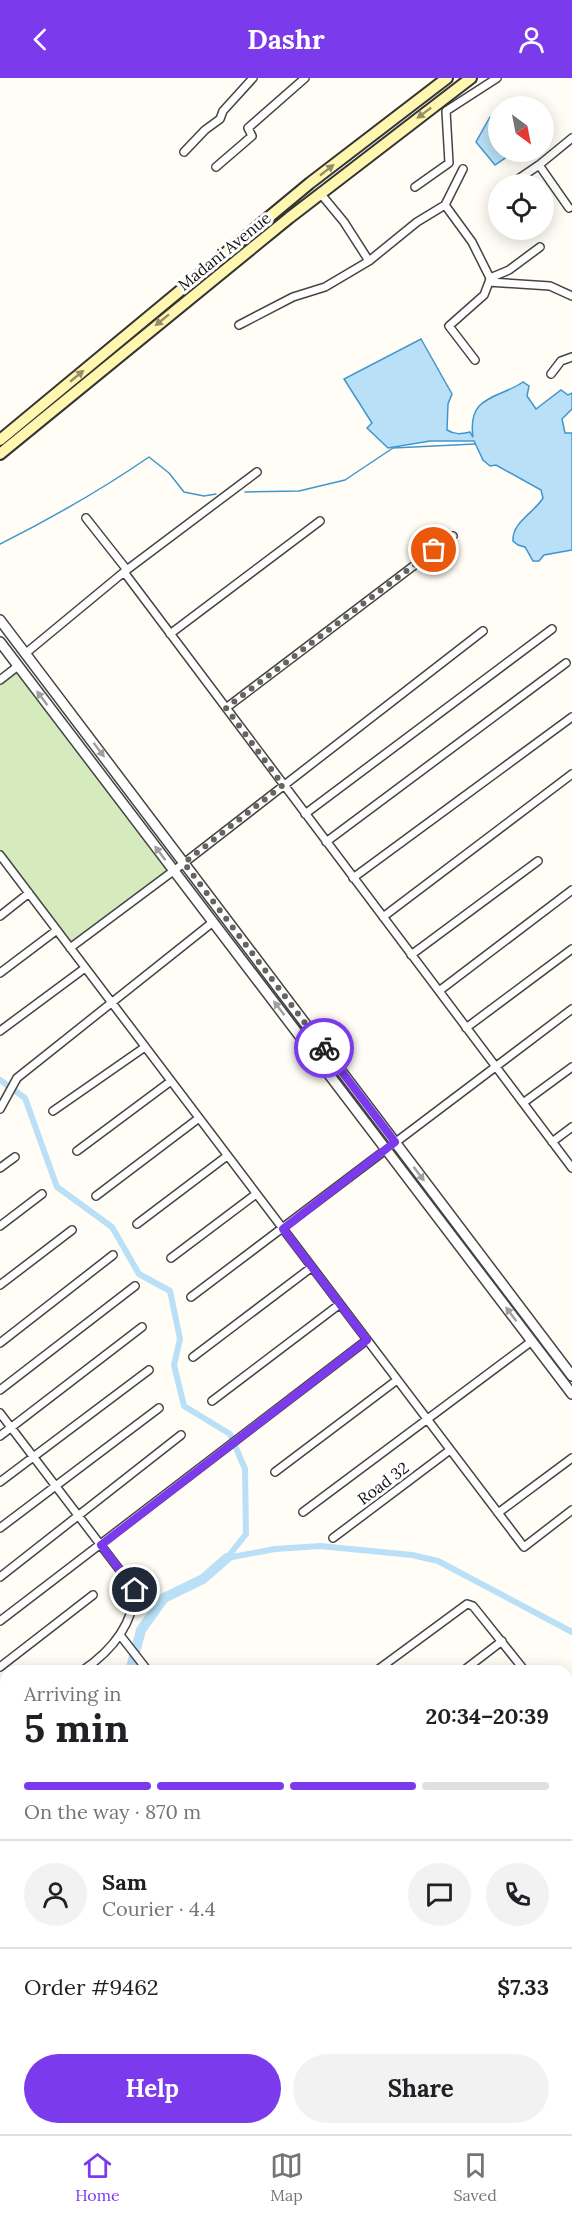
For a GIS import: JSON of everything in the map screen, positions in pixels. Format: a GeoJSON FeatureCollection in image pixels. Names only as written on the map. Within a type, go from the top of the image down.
{"type":"FeatureCollection","features":[{"type":"Feature","properties":{"kind":"main road","name":"Madani Avenue"},"geometry":{"type":"LineString","coordinates":[[0,454],[54,402],[299,192],[447,78]]}},
{"type":"Feature","properties":{"kind":"main road","name":"Madani Avenue"},"geometry":{"type":"LineString","coordinates":[[0,440],[54,402],[320,193],[471,78]]}},
{"type":"Feature","properties":{"kind":"main road"},"geometry":{"type":"LineString","coordinates":[[299,192],[308,203]]}},
{"type":"Feature","properties":{"kind":"street"},"geometry":{"type":"LineString","coordinates":[[184,152],[205,130],[220,119],[223,111],[253,78]]}},
{"type":"Feature","properties":{"kind":"street"},"geometry":{"type":"LineString","coordinates":[[216,167],[252,136],[248,128],[304,78]]}},
{"type":"Feature","properties":{"kind":"street"},"geometry":{"type":"LineString","coordinates":[[415,187],[449,163],[446,111],[497,78]]}},
{"type":"Feature","properties":{"kind":"street"},"geometry":{"type":"LineString","coordinates":[[526,174],[572,138]]}},
{"type":"Feature","properties":{"kind":"street"},"geometry":{"type":"LineString","coordinates":[[540,165],[569,208]]}},
{"type":"Feature","properties":{"kind":"street"},"geometry":{"type":"LineString","coordinates":[[239,325],[292,297],[325,287],[369,261],[417,222],[445,205],[462,169]]}},
{"type":"Feature","properties":{"kind":"street"},"geometry":{"type":"LineString","coordinates":[[320,193],[344,222],[369,261]]}},
{"type":"Feature","properties":{"kind":"street"},"geometry":{"type":"LineString","coordinates":[[445,205],[472,242],[489,280],[484,296],[449,326],[475,360]]}},
{"type":"Feature","properties":{"kind":"street"},"geometry":{"type":"LineString","coordinates":[[489,280],[509,270],[540,247]]}},
{"type":"Feature","properties":{"kind":"street"},"geometry":{"type":"LineString","coordinates":[[489,280],[550,286],[572,296]]}},
{"type":"Feature","properties":{"kind":"street"},"geometry":{"type":"LineString","coordinates":[[551,374],[561,361],[572,357]]}},
{"type":"Feature","properties":{"kind":"street"},"geometry":{"type":"LineString","coordinates":[[0,680],[18,666],[26,653],[125,571],[257,472]]}},
{"type":"Feature","properties":{"kind":"street"},"geometry":{"type":"LineString","coordinates":[[86,518],[170,634],[572,1168]]}},
{"type":"Feature","properties":{"kind":"street"},"geometry":{"type":"LineString","coordinates":[[170,634],[320,521]]}},
{"type":"Feature","properties":{"kind":"street"},"geometry":{"type":"LineString","coordinates":[[226,708],[453,536]]}},
{"type":"Feature","properties":{"kind":"street"},"geometry":{"type":"LineString","coordinates":[[0,620],[572,1376]]}},
{"type":"Feature","properties":{"kind":"street"},"geometry":{"type":"LineString","coordinates":[[305,814],[552,628]]}},
{"type":"Feature","properties":{"kind":"street"},"geometry":{"type":"LineString","coordinates":[[70,948],[184,863],[483,631]]}},
{"type":"Feature","properties":{"kind":"street"},"geometry":{"type":"LineString","coordinates":[[0,642],[572,1394]]}},
{"type":"Feature","properties":{"kind":"street"},"geometry":{"type":"LineString","coordinates":[[327,842],[566,663]]}},
{"type":"Feature","properties":{"kind":"street"},"geometry":{"type":"LineString","coordinates":[[354,878],[572,717]]}},
{"type":"Feature","properties":{"kind":"street"},"geometry":{"type":"LineString","coordinates":[[383,917],[572,774]]}},
{"type":"Feature","properties":{"kind":"street"},"geometry":{"type":"LineString","coordinates":[[0,856],[524,1547],[572,1510]]}},
{"type":"Feature","properties":{"kind":"street"},"geometry":{"type":"LineString","coordinates":[[411,955],[538,861]]}},
{"type":"Feature","properties":{"kind":"street"},"geometry":{"type":"LineString","coordinates":[[438,991],[572,890]]}},
{"type":"Feature","properties":{"kind":"street"},"geometry":{"type":"LineString","coordinates":[[0,916],[29,893]]}},
{"type":"Feature","properties":{"kind":"street"},"geometry":{"type":"LineString","coordinates":[[1,1108],[17,1078],[213,922]]}},
{"type":"Feature","properties":{"kind":"street"},"geometry":{"type":"LineString","coordinates":[[0,973],[57,930]]}},
{"type":"Feature","properties":{"kind":"street"},"geometry":{"type":"LineString","coordinates":[[466,1028],[572,949]]}},
{"type":"Feature","properties":{"kind":"street"},"geometry":{"type":"LineString","coordinates":[[0,1030],[86,968]]}},
{"type":"Feature","properties":{"kind":"street"},"geometry":{"type":"LineString","coordinates":[[191,1297],[572,1009]]}},
{"type":"Feature","properties":{"kind":"street"},"geometry":{"type":"LineString","coordinates":[[52,1112],[145,1047]]}},
{"type":"Feature","properties":{"kind":"street"},"geometry":{"type":"LineString","coordinates":[[523,1103],[572,1067]]}},
{"type":"Feature","properties":{"kind":"street"},"geometry":{"type":"LineString","coordinates":[[77,1151],[171,1081]]}},
{"type":"Feature","properties":{"kind":"street"},"geometry":{"type":"LineString","coordinates":[[96,1196],[199,1118]]}},
{"type":"Feature","properties":{"kind":"street"},"geometry":{"type":"LineString","coordinates":[[552,1142],[572,1127]]}},
{"type":"Feature","properties":{"kind":"street"},"geometry":{"type":"LineString","coordinates":[[137,1224],[227,1156]]}},
{"type":"Feature","properties":{"kind":"street"},"geometry":{"type":"LineString","coordinates":[[0,1168],[15,1157]]}},
{"type":"Feature","properties":{"kind":"street"},"geometry":{"type":"LineString","coordinates":[[0,1226],[42,1194]]}},
{"type":"Feature","properties":{"kind":"street"},"geometry":{"type":"LineString","coordinates":[[171,1258],[256,1194]]}},
{"type":"Feature","properties":{"kind":"street"},"geometry":{"type":"LineString","coordinates":[[0,1285],[72,1230]]}},
{"type":"Feature","properties":{"kind":"street"},"geometry":{"type":"LineString","coordinates":[[0,1343],[113,1256]]}},
{"type":"Feature","properties":{"kind":"street"},"geometry":{"type":"LineString","coordinates":[[193,1357],[312,1267]]}},
{"type":"Feature","properties":{"kind":"street"},"geometry":{"type":"LineString","coordinates":[[0,1390],[135,1286]]}},
{"type":"Feature","properties":{"kind":"street"},"geometry":{"type":"LineString","coordinates":[[212,1401],[340,1304]]}},
{"type":"Feature","properties":{"kind":"street"},"geometry":{"type":"LineString","coordinates":[[0,1436],[141,1327]]}},
{"type":"Feature","properties":{"kind":"street"},"geometry":{"type":"LineString","coordinates":[[0,1622],[367,1340]]}},
{"type":"Feature","properties":{"kind":"street"},"geometry":{"type":"LineString","coordinates":[[303,1512],[532,1341]]}},
{"type":"Feature","properties":{"kind":"street"},"geometry":{"type":"LineString","coordinates":[[0,1482],[149,1370]]}},
{"type":"Feature","properties":{"kind":"street"},"geometry":{"type":"LineString","coordinates":[[275,1472],[398,1380]]}},
{"type":"Feature","properties":{"kind":"street"},"geometry":{"type":"LineString","coordinates":[[0,1528],[159,1408]]}},
{"type":"Feature","properties":{"kind":"street"},"geometry":{"type":"LineString","coordinates":[[0,1413],[135,1590],[134,1606],[123,1638],[90,1665]]}},
{"type":"Feature","properties":{"kind":"street"},"geometry":{"type":"LineString","coordinates":[[0,1577],[182,1435]]}},
{"type":"Feature","properties":{"kind":"street","name":"Road 32"},"geometry":{"type":"LineString","coordinates":[[333,1538],[450,1450]]}},
{"type":"Feature","properties":{"kind":"street"},"geometry":{"type":"LineString","coordinates":[[498,1514],[572,1458]]}},
{"type":"Feature","properties":{"kind":"street"},"geometry":{"type":"LineString","coordinates":[[3,1665],[93,1595]]}},
{"type":"Feature","properties":{"kind":"street"},"geometry":{"type":"LineString","coordinates":[[384,1665],[467,1604],[473,1606],[520,1665]]}},
{"type":"Feature","properties":{"kind":"street"},"geometry":{"type":"LineString","coordinates":[[123,1638],[143,1665]]}},
{"type":"Feature","properties":{"kind":"street"},"geometry":{"type":"LineString","coordinates":[[471,1665],[502,1641]]}},
{"type":"Feature","properties":{"kind":"green space"},"geometry":{"type":"Polygon","coordinates":[[[18,666],[173,870],[70,948],[0,855],[0,680],[18,666]]]}},
{"type":"Feature","properties":{"kind":"water"},"geometry":{"type":"Polygon","coordinates":[[[488,121],[488,157],[476,142],[488,121]]]}},
{"type":"Feature","properties":{"kind":"water"},"geometry":{"type":"Polygon","coordinates":[[[421,339],[452,394],[448,404],[447,430],[453,433],[470,432],[473,437],[472,423],[480,406],[486,400],[523,382],[529,386],[527,396],[536,409],[561,390],[568,395],[572,393],[572,409],[562,419],[565,433],[572,433],[572,550],[544,555],[539,561],[533,561],[525,547],[513,541],[516,528],[543,498],[541,490],[496,465],[490,466],[483,460],[474,441],[430,441],[388,448],[367,428],[372,423],[344,379],[421,339]]]}},
{"type":"Feature","properties":{"kind":"waterway"},"geometry":{"type":"LineString","coordinates":[[245,492],[299,491],[345,480],[393,448],[475,444]]}},
{"type":"Feature","properties":{"kind":"waterway"},"geometry":{"type":"LineString","coordinates":[[0,544],[76,503],[149,457],[169,473],[184,492],[204,496],[216,494]]}},
{"type":"Feature","properties":{"kind":"waterway"},"geometry":{"type":"LineString","coordinates":[[0,1080],[25,1098],[57,1187],[112,1227],[139,1274],[170,1291],[180,1339],[174,1365],[184,1406],[230,1434],[245,1469],[246,1534],[227,1558],[275,1549],[320,1546],[412,1555],[438,1561],[572,1632]]}},
{"type":"Feature","properties":{"kind":"waterway"},"geometry":{"type":"LineString","coordinates":[[132,1665],[141,1630],[164,1598],[203,1579],[227,1558]]}},
{"type":"Feature","properties":{"kind":"way so far"},"geometry":{"type":"LineString","coordinates":[[324,1048],[184,863],[283,785],[226,708],[434,550]]}},
{"type":"Feature","properties":{"kind":"route"},"geometry":{"type":"LineString","coordinates":[[135,1590],[101,1545],[367,1340],[283,1229],[395,1142],[324,1048]]}}]}
